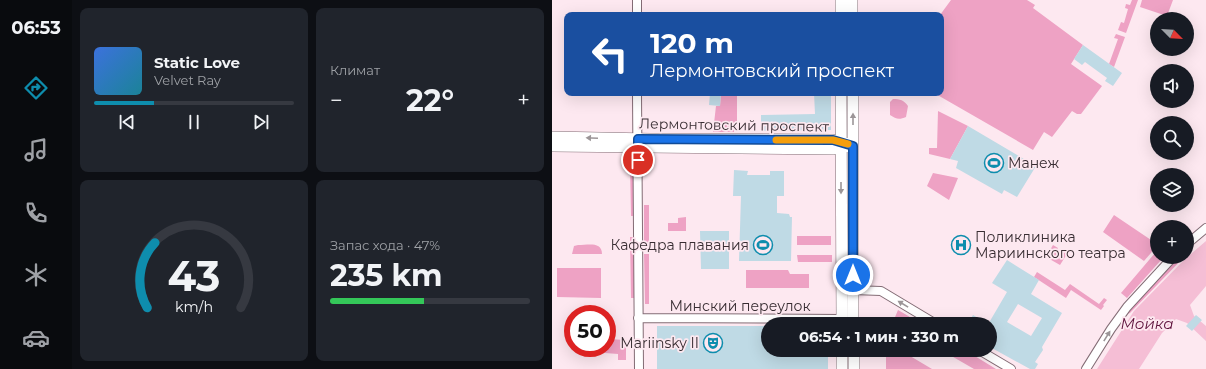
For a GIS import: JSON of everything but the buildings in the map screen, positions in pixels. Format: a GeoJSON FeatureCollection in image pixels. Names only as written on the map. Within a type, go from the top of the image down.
{"type":"FeatureCollection","features":[{"type":"Feature","properties":{"kind":"main road"},"geometry":{"type":"LineString","coordinates":[[841,0],[841,12]]}},
{"type":"Feature","properties":{"kind":"main road"},"geometry":{"type":"LineString","coordinates":[[852,0],[852,12]]}},
{"type":"Feature","properties":{"kind":"main road"},"geometry":{"type":"LineString","coordinates":[[841,96],[842,317]]}},
{"type":"Feature","properties":{"kind":"main road"},"geometry":{"type":"LineString","coordinates":[[853,96],[853,317]]}},
{"type":"Feature","properties":{"kind":"main road","name":"Лермонтовский проспект"},"geometry":{"type":"LineString","coordinates":[[552,137],[638,143]]}},
{"type":"Feature","properties":{"kind":"main road","name":"Лермонтовский проспект"},"geometry":{"type":"LineString","coordinates":[[552,146],[638,143],[853,146]]}},
{"type":"Feature","properties":{"kind":"main road"},"geometry":{"type":"LineString","coordinates":[[842,357],[842,369]]}},
{"type":"Feature","properties":{"kind":"main road"},"geometry":{"type":"LineString","coordinates":[[854,357],[854,369]]}},
{"type":"Feature","properties":{"kind":"street"},"geometry":{"type":"LineString","coordinates":[[637,0],[637,12]]}},
{"type":"Feature","properties":{"kind":"street"},"geometry":{"type":"LineString","coordinates":[[637,96],[639,369]]}},
{"type":"Feature","properties":{"kind":"street"},"geometry":{"type":"LineString","coordinates":[[1194,238],[1206,228]]}},
{"type":"Feature","properties":{"kind":"street"},"geometry":{"type":"LineString","coordinates":[[1086,369],[1111,329],[1127,307],[1167,264]]}},
{"type":"Feature","properties":{"kind":"street"},"geometry":{"type":"LineString","coordinates":[[853,290],[881,291],[924,317]]}},
{"type":"Feature","properties":{"kind":"street","name":"Минский переулок"},"geometry":{"type":"LineString","coordinates":[[638,318],[761,320]]}},
{"type":"Feature","properties":{"kind":"street"},"geometry":{"type":"LineString","coordinates":[[991,357],[1011,369]]}},
{"type":"Feature","properties":{"kind":"shaded area"},"geometry":{"type":"Polygon","coordinates":[[[951,0],[1027,0],[1035,5],[1033,8],[1083,45],[1071,64],[1102,86],[1081,114],[1077,114],[1072,111],[1052,137],[1044,132],[1033,150],[939,96],[944,96],[944,12],[942,12],[951,0]]]}},
{"type":"Feature","properties":{"kind":"shaded area"},"geometry":{"type":"Polygon","coordinates":[[[1132,0],[1138,0],[1126,33],[1118,30],[1121,22],[1124,23],[1128,9],[1125,8],[1126,4],[1130,5],[1132,0]]]}},
{"type":"Feature","properties":{"kind":"shaded area"},"geometry":{"type":"Polygon","coordinates":[[[1142,0],[1173,0],[1168,12],[1155,12],[1140,7],[1142,0]]]}},
{"type":"Feature","properties":{"kind":"shaded area"},"geometry":{"type":"Polygon","coordinates":[[[1116,34],[1125,37],[1114,67],[1109,64],[1118,39],[1114,38],[1116,34]]]}},
{"type":"Feature","properties":{"kind":"shaded area"},"geometry":{"type":"Polygon","coordinates":[[[721,96],[737,96],[737,123],[734,123],[734,132],[713,132],[716,106],[720,106],[721,96]]]}},
{"type":"Feature","properties":{"kind":"shaded area"},"geometry":{"type":"Polygon","coordinates":[[[893,99],[902,100],[908,106],[906,117],[898,119],[890,115],[890,102],[893,99]]]}},
{"type":"Feature","properties":{"kind":"shaded area"},"geometry":{"type":"Polygon","coordinates":[[[938,111],[968,126],[950,159],[929,154],[929,148],[937,148],[938,111]]]}},
{"type":"Feature","properties":{"kind":"shaded area"},"geometry":{"type":"Polygon","coordinates":[[[630,163],[633,163],[634,216],[631,216],[630,163]]]}},
{"type":"Feature","properties":{"kind":"shaded area"},"geometry":{"type":"Polygon","coordinates":[[[933,173],[958,178],[949,200],[927,186],[933,173]]]}},
{"type":"Feature","properties":{"kind":"shaded area"},"geometry":{"type":"Polygon","coordinates":[[[644,205],[649,205],[649,247],[644,247],[644,205]]]}},
{"type":"Feature","properties":{"kind":"shaded area"},"geometry":{"type":"Polygon","coordinates":[[[1114,215],[1150,239],[1150,254],[1144,261],[1103,232],[1114,215]]]}},
{"type":"Feature","properties":{"kind":"shaded area"},"geometry":{"type":"Polygon","coordinates":[[[686,217],[686,231],[668,231],[668,223],[678,223],[678,218],[686,217]]]}},
{"type":"Feature","properties":{"kind":"shaded area"},"geometry":{"type":"Polygon","coordinates":[[[797,236],[831,236],[831,245],[797,245],[797,236]]]}},
{"type":"Feature","properties":{"kind":"shaded area"},"geometry":{"type":"Polygon","coordinates":[[[630,237],[634,237],[634,298],[631,298],[630,237]]]}},
{"type":"Feature","properties":{"kind":"shaded area"},"geometry":{"type":"Polygon","coordinates":[[[597,245],[600,247],[602,254],[572,254],[574,246],[597,245]]]}},
{"type":"Feature","properties":{"kind":"shaded area"},"geometry":{"type":"Polygon","coordinates":[[[1053,245],[1058,248],[1056,252],[1060,254],[1063,251],[1067,254],[1060,265],[1046,257],[1053,245]]]}},
{"type":"Feature","properties":{"kind":"shaded area"},"geometry":{"type":"Polygon","coordinates":[[[644,254],[649,254],[649,304],[645,304],[644,254]]]}},
{"type":"Feature","properties":{"kind":"shaded area"},"geometry":{"type":"Polygon","coordinates":[[[797,255],[832,255],[832,262],[798,262],[797,255]]]}},
{"type":"Feature","properties":{"kind":"shaded area"},"geometry":{"type":"Polygon","coordinates":[[[1150,259],[1150,264],[1158,264],[1127,298],[1121,293],[1150,259]]]}},
{"type":"Feature","properties":{"kind":"shaded area"},"geometry":{"type":"Polygon","coordinates":[[[1173,264],[1177,264],[1130,313],[1127,314],[1173,264]]]}},
{"type":"Feature","properties":{"kind":"shaded area"},"geometry":{"type":"Polygon","coordinates":[[[557,268],[601,268],[601,298],[557,297],[557,268]]]}},
{"type":"Feature","properties":{"kind":"shaded area"},"geometry":{"type":"Polygon","coordinates":[[[746,270],[788,270],[790,274],[809,274],[809,288],[746,288],[746,270]]]}},
{"type":"Feature","properties":{"kind":"shaded area"},"geometry":{"type":"Polygon","coordinates":[[[1037,272],[1065,290],[1070,284],[1099,304],[1104,298],[1107,300],[1101,310],[1071,290],[1066,298],[1034,277],[1037,272]]]}},
{"type":"Feature","properties":{"kind":"shaded area"},"geometry":{"type":"Polygon","coordinates":[[[898,310],[910,317],[895,317],[898,310]]]}},
{"type":"Feature","properties":{"kind":"shaded area"},"geometry":{"type":"Polygon","coordinates":[[[616,339],[626,340],[626,360],[618,360],[618,354],[616,354],[616,339]]]}},
{"type":"Feature","properties":{"kind":"shaded area"},"geometry":{"type":"Polygon","coordinates":[[[886,357],[912,357],[932,369],[886,369],[886,357]]]}},
{"type":"Feature","properties":{"kind":"shaded area"},"geometry":{"type":"Polygon","coordinates":[[[953,357],[976,357],[996,369],[974,369],[953,357]]]}},
{"type":"Feature","properties":{"kind":"water","name":"Мойка"},"geometry":{"type":"Polygon","coordinates":[[[1206,241],[1206,286],[1190,305],[1194,316],[1206,326],[1206,341],[1187,323],[1176,319],[1162,333],[1139,369],[1097,369],[1134,311],[1180,264],[1194,264],[1194,251],[1206,241]]]}},
{"type":"Feature","properties":{"kind":"slow traffic"},"geometry":{"type":"LineString","coordinates":[[776,140],[833,140],[848,144]]}},
{"type":"Feature","properties":{"kind":"place","name":"Манеж"},"geometry":{"type":"Point","coordinates":[994,163]}},
{"type":"Feature","properties":{"kind":"place","name":"Кафедра плавания"},"geometry":{"type":"Point","coordinates":[763,245]}},
{"type":"Feature","properties":{"kind":"place","name":"Поликлиника Мариинского театра"},"geometry":{"type":"Point","coordinates":[961,245]}},
{"type":"Feature","properties":{"kind":"place","name":"Mariinsky II"},"geometry":{"type":"Point","coordinates":[713,343]}},
{"type":"Feature","properties":{"kind":"route"},"geometry":{"type":"LineString","coordinates":[[638,160],[638,139],[833,140],[853,146],[853,275]]}}]}
